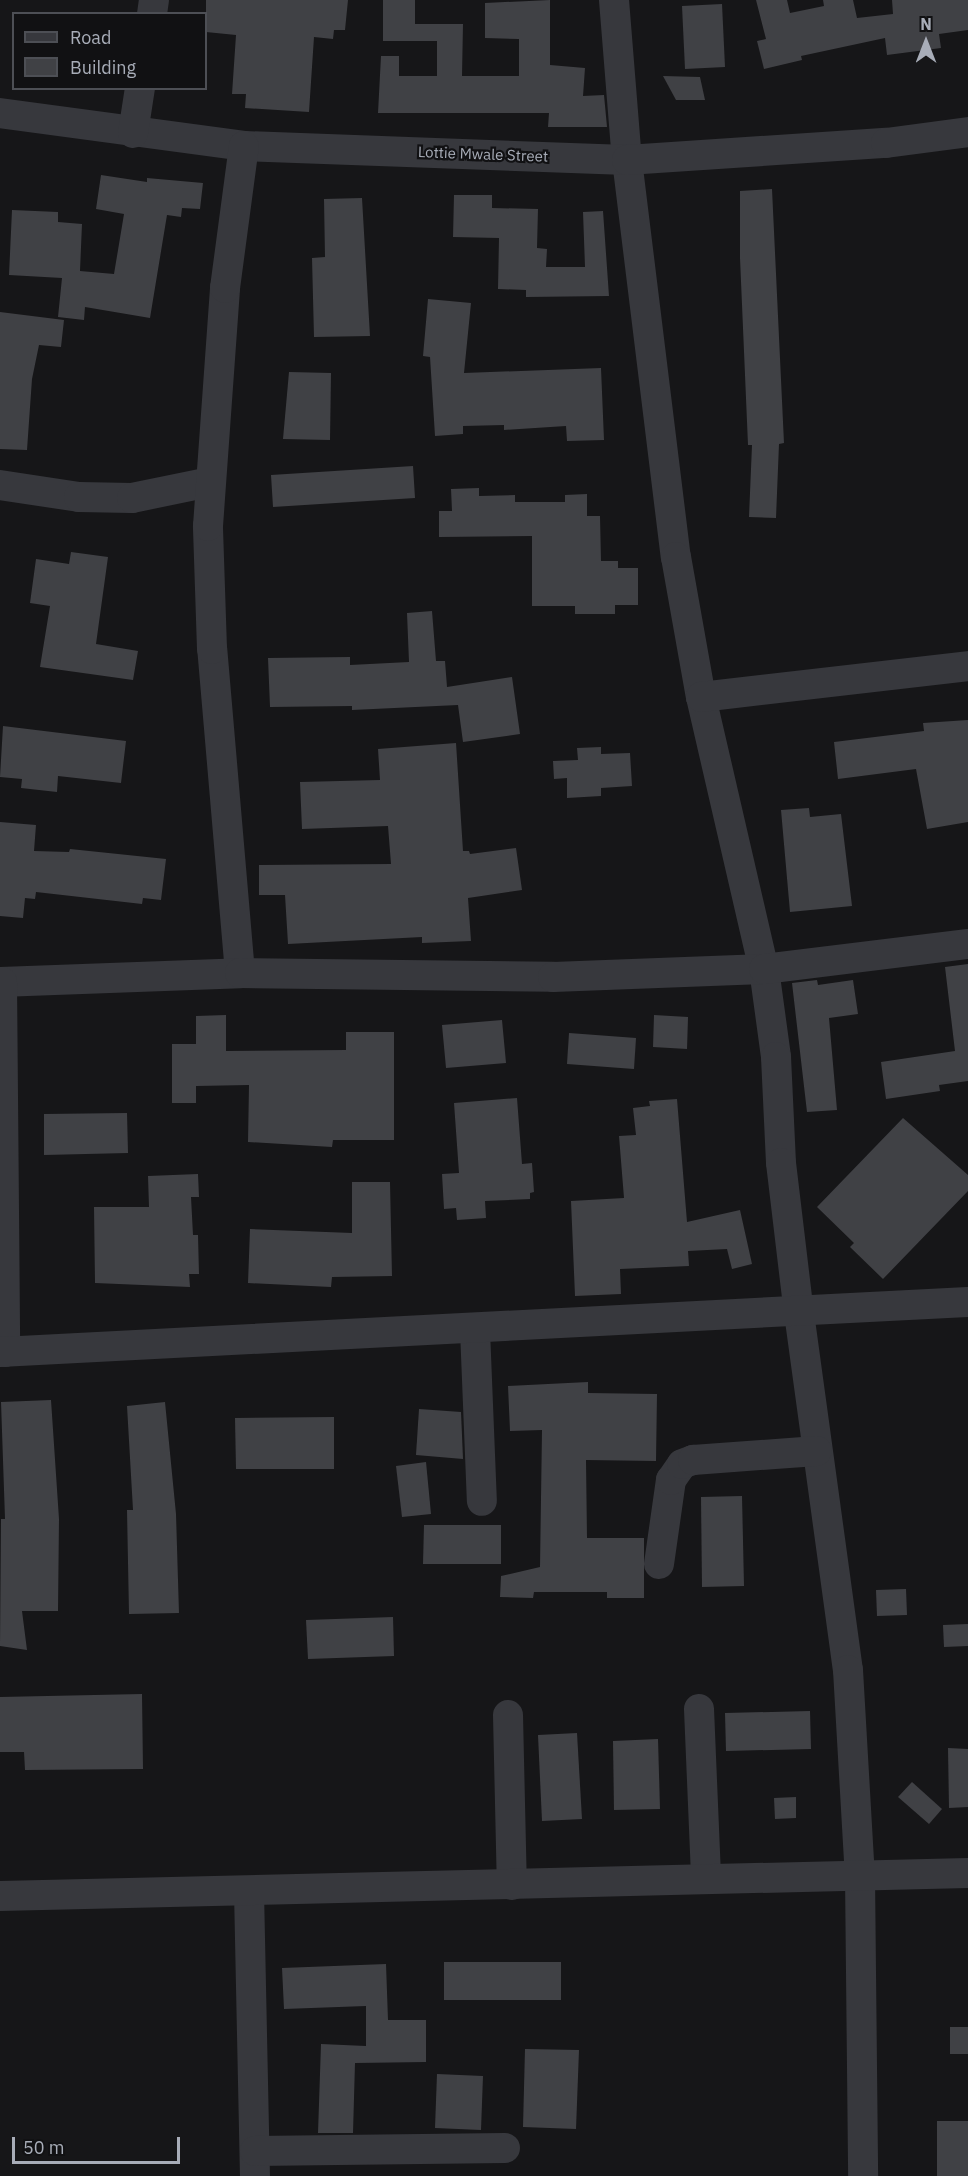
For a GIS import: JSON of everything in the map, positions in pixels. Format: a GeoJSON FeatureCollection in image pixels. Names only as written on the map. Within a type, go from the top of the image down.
{"type":"FeatureCollection","features":[{"type":"Feature","properties":{"kind":"street"},"geometry":{"type":"LineString","coordinates":[[614,0],[627,160],[676,557],[701,698],[764,969],[776,1057],[781,1163],[817,1451],[848,1670],[860,1876],[864,2176]]}},
{"type":"Feature","properties":{"kind":"street"},"geometry":{"type":"LineString","coordinates":[[133,133],[140,90]]}},
{"type":"Feature","properties":{"kind":"street","name":"Lottie Mwale Street"},"geometry":{"type":"LineString","coordinates":[[0,113],[133,133],[244,146],[627,160],[886,143],[968,132]]}},
{"type":"Feature","properties":{"kind":"street"},"geometry":{"type":"LineString","coordinates":[[240,973],[212,649],[210,482],[225,288],[244,146]]}},
{"type":"Feature","properties":{"kind":"street"},"geometry":{"type":"LineString","coordinates":[[0,485],[79,497],[132,498],[210,482]]}},
{"type":"Feature","properties":{"kind":"street"},"geometry":{"type":"LineString","coordinates":[[701,698],[968,666]]}},
{"type":"Feature","properties":{"kind":"street"},"geometry":{"type":"LineString","coordinates":[[968,944],[764,969],[553,977],[240,973],[1,982],[2,1352],[475,1330],[968,1302]]}},
{"type":"Feature","properties":{"kind":"street"},"geometry":{"type":"LineString","coordinates":[[475,1330],[482,1501]]}},
{"type":"Feature","properties":{"kind":"street"},"geometry":{"type":"LineString","coordinates":[[659,1564],[671,1480],[682,1464],[693,1460],[817,1451]]}},
{"type":"Feature","properties":{"kind":"street"},"geometry":{"type":"LineString","coordinates":[[699,1709],[706,1879]]}},
{"type":"Feature","properties":{"kind":"street"},"geometry":{"type":"LineString","coordinates":[[508,1715],[512,1885]]}},
{"type":"Feature","properties":{"kind":"street"},"geometry":{"type":"LineString","coordinates":[[0,1896],[968,1874]]}},
{"type":"Feature","properties":{"kind":"street"},"geometry":{"type":"LineString","coordinates":[[249,1891],[255,2163],[505,2148]]}},
{"type":"Feature","properties":{"kind":"building"},"geometry":{"type":"Polygon","coordinates":[[[206,0],[348,0],[345,30],[334,30],[333,39],[314,37],[309,112],[245,108],[246,94],[232,94],[236,35],[207,32],[206,0]]]}},
{"type":"Feature","properties":{"kind":"building"},"geometry":{"type":"Polygon","coordinates":[[[383,0],[415,0],[415,24],[463,24],[462,76],[519,76],[519,39],[485,38],[485,3],[550,0],[550,65],[585,68],[583,96],[604,95],[607,127],[548,127],[549,113],[378,113],[381,56],[399,56],[399,76],[437,76],[437,41],[383,41],[383,0]]]}},
{"type":"Feature","properties":{"kind":"building"},"geometry":{"type":"Polygon","coordinates":[[[756,0],[787,0],[790,13],[824,6],[823,0],[853,0],[857,18],[893,14],[892,0],[968,0],[968,30],[939,34],[941,48],[887,55],[885,38],[801,56],[802,60],[764,69],[757,41],[766,39],[756,0]]]}},
{"type":"Feature","properties":{"kind":"building"},"geometry":{"type":"Polygon","coordinates":[[[722,4],[725,67],[685,69],[682,6],[722,4]]]}},
{"type":"Feature","properties":{"kind":"building"},"geometry":{"type":"Polygon","coordinates":[[[663,76],[700,77],[705,100],[676,100],[663,76]]]}},
{"type":"Feature","properties":{"kind":"building"},"geometry":{"type":"Polygon","coordinates":[[[101,175],[147,182],[147,178],[203,183],[200,209],[182,208],[181,217],[167,215],[150,318],[85,307],[84,320],[58,317],[62,278],[9,275],[12,210],[58,212],[58,222],[82,224],[80,271],[114,274],[124,214],[96,209],[101,175]]]}},
{"type":"Feature","properties":{"kind":"building"},"geometry":{"type":"Polygon","coordinates":[[[772,189],[784,443],[779,444],[776,518],[749,517],[752,445],[748,445],[740,258],[740,191],[772,189]]]}},
{"type":"Feature","properties":{"kind":"building"},"geometry":{"type":"Polygon","coordinates":[[[454,195],[492,195],[492,208],[538,209],[537,248],[547,249],[546,267],[585,267],[583,212],[603,211],[609,296],[526,297],[526,290],[498,289],[499,238],[453,237],[454,195]]]}},
{"type":"Feature","properties":{"kind":"building"},"geometry":{"type":"Polygon","coordinates":[[[362,198],[370,336],[314,337],[312,258],[325,257],[324,199],[362,198]]]}},
{"type":"Feature","properties":{"kind":"building"},"geometry":{"type":"Polygon","coordinates":[[[428,299],[471,303],[464,373],[601,368],[604,440],[567,441],[566,426],[504,430],[504,425],[463,426],[463,434],[435,436],[430,357],[423,356],[428,299]]]}},
{"type":"Feature","properties":{"kind":"building"},"geometry":{"type":"Polygon","coordinates":[[[0,312],[64,320],[61,347],[39,345],[32,379],[27,450],[0,449],[0,312]]]}},
{"type":"Feature","properties":{"kind":"building"},"geometry":{"type":"Polygon","coordinates":[[[289,372],[331,373],[330,440],[283,439],[289,372]]]}},
{"type":"Feature","properties":{"kind":"building"},"geometry":{"type":"Polygon","coordinates":[[[413,466],[415,498],[273,507],[271,475],[413,466]]]}},
{"type":"Feature","properties":{"kind":"building"},"geometry":{"type":"Polygon","coordinates":[[[479,488],[479,496],[515,495],[515,502],[565,502],[565,495],[587,494],[587,516],[600,516],[601,561],[618,561],[618,568],[638,568],[638,605],[615,605],[615,614],[575,614],[575,606],[532,606],[532,536],[439,537],[439,511],[452,511],[451,489],[479,488]]]}},
{"type":"Feature","properties":{"kind":"building"},"geometry":{"type":"Polygon","coordinates":[[[71,552],[108,557],[96,644],[138,651],[133,680],[40,667],[50,606],[30,603],[36,559],[69,564],[71,552]]]}},
{"type":"Feature","properties":{"kind":"building"},"geometry":{"type":"Polygon","coordinates":[[[432,611],[436,661],[445,661],[447,687],[512,677],[520,734],[463,742],[458,705],[352,710],[352,706],[270,707],[268,658],[350,657],[350,665],[409,662],[407,613],[432,611]]]}},
{"type":"Feature","properties":{"kind":"building"},"geometry":{"type":"Polygon","coordinates":[[[968,720],[968,822],[927,829],[916,769],[838,779],[834,742],[924,731],[923,723],[968,720]]]}},
{"type":"Feature","properties":{"kind":"building"},"geometry":{"type":"Polygon","coordinates":[[[3,726],[126,741],[121,783],[58,776],[57,792],[21,788],[22,779],[0,777],[3,726]]]}},
{"type":"Feature","properties":{"kind":"building"},"geometry":{"type":"Polygon","coordinates":[[[456,743],[463,851],[469,851],[470,854],[516,848],[522,890],[468,898],[471,941],[422,943],[422,937],[288,944],[285,895],[259,895],[259,865],[391,864],[388,826],[302,829],[300,782],[380,780],[378,749],[456,743]]]}},
{"type":"Feature","properties":{"kind":"building"},"geometry":{"type":"Polygon","coordinates":[[[601,747],[601,754],[630,753],[632,786],[601,788],[601,796],[567,798],[567,778],[554,779],[553,761],[578,760],[577,748],[601,747]]]}},
{"type":"Feature","properties":{"kind":"building"},"geometry":{"type":"Polygon","coordinates":[[[809,808],[810,817],[841,814],[852,906],[790,912],[781,810],[809,808]]]}},
{"type":"Feature","properties":{"kind":"building"},"geometry":{"type":"Polygon","coordinates":[[[0,822],[36,825],[34,851],[69,852],[70,849],[166,859],[161,900],[143,898],[142,904],[36,892],[35,899],[25,898],[23,918],[0,916],[0,822]]]}},
{"type":"Feature","properties":{"kind":"building"},"geometry":{"type":"Polygon","coordinates":[[[968,964],[968,1081],[939,1085],[940,1091],[886,1099],[881,1062],[955,1051],[945,967],[968,964]]]}},
{"type":"Feature","properties":{"kind":"building"},"geometry":{"type":"Polygon","coordinates":[[[817,980],[818,985],[853,980],[858,1014],[829,1018],[837,1110],[807,1112],[792,983],[817,980]]]}},
{"type":"Feature","properties":{"kind":"building"},"geometry":{"type":"Polygon","coordinates":[[[226,1015],[226,1051],[346,1050],[346,1032],[394,1032],[394,1140],[333,1140],[332,1147],[248,1142],[249,1085],[196,1086],[196,1103],[172,1103],[172,1044],[196,1044],[196,1016],[226,1015]]]}},
{"type":"Feature","properties":{"kind":"building"},"geometry":{"type":"Polygon","coordinates":[[[654,1015],[688,1017],[687,1049],[653,1047],[654,1015]]]}},
{"type":"Feature","properties":{"kind":"building"},"geometry":{"type":"Polygon","coordinates":[[[502,1020],[506,1063],[446,1068],[442,1025],[502,1020]]]}},
{"type":"Feature","properties":{"kind":"building"},"geometry":{"type":"Polygon","coordinates":[[[569,1033],[636,1038],[634,1069],[567,1064],[569,1033]]]}},
{"type":"Feature","properties":{"kind":"building"},"geometry":{"type":"Polygon","coordinates":[[[517,1098],[522,1164],[532,1163],[534,1192],[530,1193],[530,1199],[485,1201],[486,1218],[457,1220],[456,1208],[444,1209],[442,1174],[459,1173],[454,1103],[517,1098]]]}},
{"type":"Feature","properties":{"kind":"building"},"geometry":{"type":"Polygon","coordinates":[[[677,1099],[687,1222],[740,1210],[752,1264],[732,1269],[727,1249],[688,1251],[689,1266],[620,1269],[621,1294],[575,1296],[571,1201],[624,1198],[619,1136],[636,1135],[633,1108],[650,1106],[649,1101],[677,1099]]]}},
{"type":"Feature","properties":{"kind":"building"},"geometry":{"type":"Polygon","coordinates":[[[127,1113],[128,1153],[44,1155],[44,1114],[127,1113]]]}},
{"type":"Feature","properties":{"kind":"building"},"geometry":{"type":"Polygon","coordinates":[[[903,1118],[968,1175],[968,1191],[883,1279],[850,1247],[854,1243],[817,1207],[903,1118]]]}},
{"type":"Feature","properties":{"kind":"building"},"geometry":{"type":"Polygon","coordinates":[[[198,1174],[199,1197],[191,1197],[193,1235],[198,1235],[199,1274],[189,1274],[190,1287],[95,1283],[94,1207],[149,1207],[148,1176],[198,1174]]]}},
{"type":"Feature","properties":{"kind":"building"},"geometry":{"type":"Polygon","coordinates":[[[352,1182],[390,1182],[392,1276],[332,1277],[331,1287],[248,1283],[250,1229],[352,1233],[352,1182]]]}},
{"type":"Feature","properties":{"kind":"building"},"geometry":{"type":"Polygon","coordinates":[[[588,1382],[588,1393],[657,1394],[656,1461],[586,1460],[587,1538],[644,1538],[644,1598],[607,1598],[607,1592],[534,1592],[533,1598],[500,1597],[501,1576],[540,1567],[542,1430],[510,1431],[508,1386],[588,1382]]]}},
{"type":"Feature","properties":{"kind":"building"},"geometry":{"type":"Polygon","coordinates":[[[51,1400],[59,1519],[58,1611],[22,1611],[27,1650],[0,1646],[1,1519],[5,1519],[1,1402],[51,1400]]]}},
{"type":"Feature","properties":{"kind":"building"},"geometry":{"type":"Polygon","coordinates":[[[165,1402],[176,1514],[179,1613],[129,1614],[127,1510],[133,1510],[127,1406],[165,1402]]]}},
{"type":"Feature","properties":{"kind":"building"},"geometry":{"type":"Polygon","coordinates":[[[419,1409],[461,1412],[463,1459],[416,1455],[419,1409]]]}},
{"type":"Feature","properties":{"kind":"building"},"geometry":{"type":"Polygon","coordinates":[[[334,1417],[334,1469],[236,1469],[235,1418],[334,1417]]]}},
{"type":"Feature","properties":{"kind":"building"},"geometry":{"type":"Polygon","coordinates":[[[426,1462],[431,1514],[402,1517],[396,1466],[426,1462]]]}},
{"type":"Feature","properties":{"kind":"building"},"geometry":{"type":"Polygon","coordinates":[[[742,1496],[744,1586],[702,1587],[701,1497],[742,1496]]]}},
{"type":"Feature","properties":{"kind":"building"},"geometry":{"type":"Polygon","coordinates":[[[424,1525],[501,1525],[501,1564],[423,1564],[424,1525]]]}},
{"type":"Feature","properties":{"kind":"building"},"geometry":{"type":"Polygon","coordinates":[[[906,1589],[907,1615],[877,1616],[876,1590],[906,1589]]]}},
{"type":"Feature","properties":{"kind":"building"},"geometry":{"type":"Polygon","coordinates":[[[393,1617],[394,1656],[308,1659],[306,1620],[393,1617]]]}},
{"type":"Feature","properties":{"kind":"building"},"geometry":{"type":"Polygon","coordinates":[[[968,1624],[968,1646],[944,1647],[943,1625],[968,1624]]]}},
{"type":"Feature","properties":{"kind":"building"},"geometry":{"type":"Polygon","coordinates":[[[142,1694],[143,1769],[25,1770],[24,1752],[0,1752],[0,1697],[142,1694]]]}},
{"type":"Feature","properties":{"kind":"building"},"geometry":{"type":"Polygon","coordinates":[[[810,1711],[811,1749],[726,1751],[725,1713],[810,1711]]]}},
{"type":"Feature","properties":{"kind":"building"},"geometry":{"type":"Polygon","coordinates":[[[577,1733],[582,1819],[542,1821],[538,1735],[577,1733]]]}},
{"type":"Feature","properties":{"kind":"building"},"geometry":{"type":"Polygon","coordinates":[[[658,1739],[660,1809],[614,1810],[613,1741],[658,1739]]]}},
{"type":"Feature","properties":{"kind":"building"},"geometry":{"type":"Polygon","coordinates":[[[948,1748],[968,1749],[968,1807],[949,1808],[948,1748]]]}},
{"type":"Feature","properties":{"kind":"building"},"geometry":{"type":"Polygon","coordinates":[[[912,1782],[942,1809],[929,1824],[898,1797],[912,1782]]]}},
{"type":"Feature","properties":{"kind":"building"},"geometry":{"type":"Polygon","coordinates":[[[796,1797],[796,1818],[775,1819],[774,1798],[796,1797]]]}},
{"type":"Feature","properties":{"kind":"building"},"geometry":{"type":"Polygon","coordinates":[[[444,1962],[561,1962],[561,2000],[444,2000],[444,1962]]]}},
{"type":"Feature","properties":{"kind":"building"},"geometry":{"type":"Polygon","coordinates":[[[386,1964],[388,2020],[426,2020],[426,2062],[355,2063],[353,2133],[318,2133],[321,2044],[366,2046],[366,2006],[284,2009],[282,1968],[386,1964]]]}},
{"type":"Feature","properties":{"kind":"building"},"geometry":{"type":"Polygon","coordinates":[[[950,2027],[968,2027],[968,2054],[950,2054],[950,2027]]]}},
{"type":"Feature","properties":{"kind":"building"},"geometry":{"type":"Polygon","coordinates":[[[525,2049],[579,2050],[576,2129],[523,2127],[525,2049]]]}},
{"type":"Feature","properties":{"kind":"building"},"geometry":{"type":"Polygon","coordinates":[[[437,2074],[483,2076],[481,2130],[435,2128],[437,2074]]]}},
{"type":"Feature","properties":{"kind":"building"},"geometry":{"type":"Polygon","coordinates":[[[937,2121],[968,2121],[968,2176],[937,2176],[937,2121]]]}}]}
